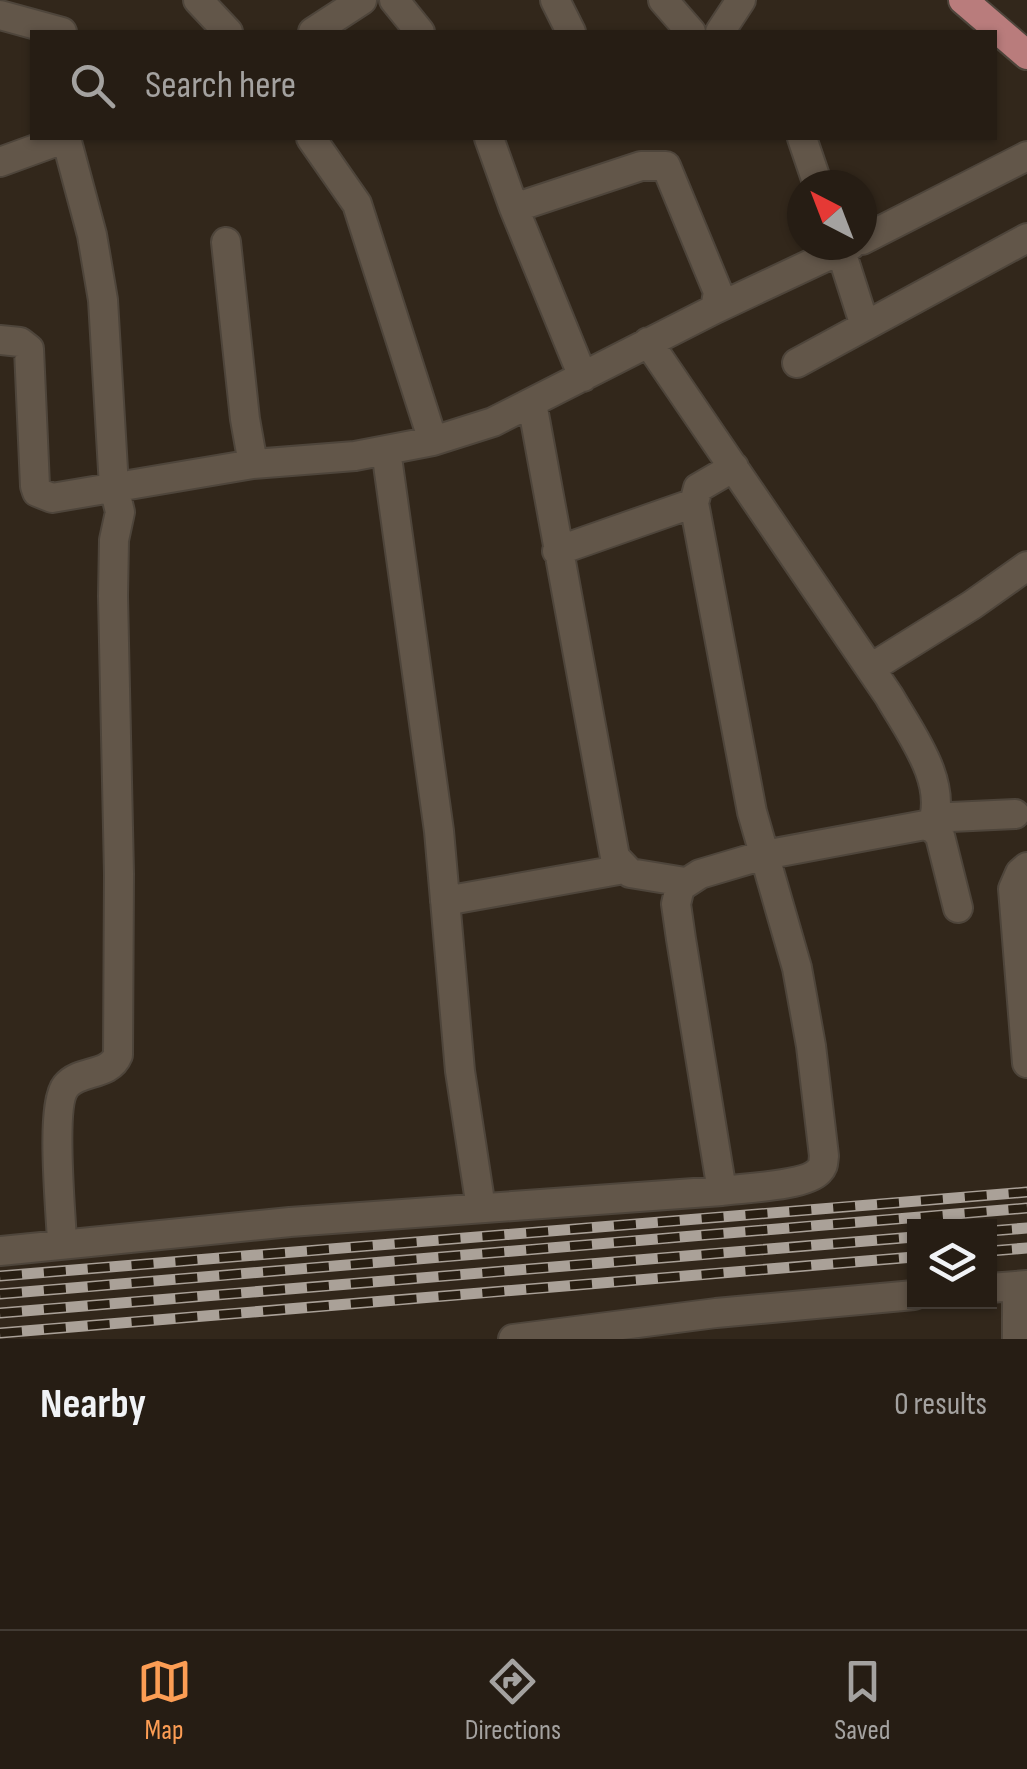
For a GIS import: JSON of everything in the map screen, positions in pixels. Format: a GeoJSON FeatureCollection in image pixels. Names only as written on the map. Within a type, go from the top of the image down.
{"type":"FeatureCollection","features":[{"type":"Feature","properties":{"kind":"main road"},"geometry":{"type":"LineString","coordinates":[[963,0],[1027,55]]}},
{"type":"Feature","properties":{"kind":"street"},"geometry":{"type":"LineString","coordinates":[[198,0],[226,30]]}},
{"type":"Feature","properties":{"kind":"street"},"geometry":{"type":"LineString","coordinates":[[316,30],[362,0]]}},
{"type":"Feature","properties":{"kind":"street"},"geometry":{"type":"LineString","coordinates":[[394,0],[418,30]]}},
{"type":"Feature","properties":{"kind":"street"},"geometry":{"type":"LineString","coordinates":[[555,0],[569,30]]}},
{"type":"Feature","properties":{"kind":"street"},"geometry":{"type":"LineString","coordinates":[[663,0],[689,30]]}},
{"type":"Feature","properties":{"kind":"street"},"geometry":{"type":"LineString","coordinates":[[721,30],[741,0]]}},
{"type":"Feature","properties":{"kind":"street"},"geometry":{"type":"LineString","coordinates":[[0,15],[55,30]]}},
{"type":"Feature","properties":{"kind":"street"},"geometry":{"type":"LineString","coordinates":[[0,162],[60,140]]}},
{"type":"Feature","properties":{"kind":"street"},"geometry":{"type":"LineString","coordinates":[[62,1242],[60,1094],[74,1079],[112,1066],[118,1055],[120,874],[113,596],[114,540],[120,512],[114,488],[103,300],[92,235],[67,140]]}},
{"type":"Feature","properties":{"kind":"street"},"geometry":{"type":"LineString","coordinates":[[312,140],[357,204],[433,441]]}},
{"type":"Feature","properties":{"kind":"street"},"geometry":{"type":"LineString","coordinates":[[492,140],[514,208],[583,377]]}},
{"type":"Feature","properties":{"kind":"street"},"geometry":{"type":"LineString","coordinates":[[803,140],[813,170]]}},
{"type":"Feature","properties":{"kind":"street"},"geometry":{"type":"LineString","coordinates":[[877,231],[1027,156]]}},
{"type":"Feature","properties":{"kind":"street"},"geometry":{"type":"LineString","coordinates":[[514,208],[641,166],[666,166],[718,292],[715,309]]}},
{"type":"Feature","properties":{"kind":"street"},"geometry":{"type":"LineString","coordinates":[[797,363],[1027,238]]}},
{"type":"Feature","properties":{"kind":"street"},"geometry":{"type":"LineString","coordinates":[[226,242],[253,464]]}},
{"type":"Feature","properties":{"kind":"street"},"geometry":{"type":"LineString","coordinates":[[0,340],[20,342],[29,349],[32,464],[38,492],[52,498],[253,464],[355,456],[433,441],[493,422],[817,260]]}},
{"type":"Feature","properties":{"kind":"street"},"geometry":{"type":"LineString","coordinates":[[851,260],[865,326]]}},
{"type":"Feature","properties":{"kind":"street"},"geometry":{"type":"LineString","coordinates":[[648,342],[871,668],[926,765],[938,796],[931,827]]}},
{"type":"Feature","properties":{"kind":"street"},"geometry":{"type":"LineString","coordinates":[[532,403],[616,857],[624,869]]}},
{"type":"Feature","properties":{"kind":"street"},"geometry":{"type":"LineString","coordinates":[[386,450],[439,831],[460,1072],[481,1208]]}},
{"type":"Feature","properties":{"kind":"street"},"geometry":{"type":"LineString","coordinates":[[0,1250],[722,1190],[809,1178],[823,1167],[812,1046],[797,968],[752,812],[694,502],[698,488],[734,467]]}},
{"type":"Feature","properties":{"kind":"street"},"geometry":{"type":"LineString","coordinates":[[557,552],[694,502]]}},
{"type":"Feature","properties":{"kind":"street"},"geometry":{"type":"LineString","coordinates":[[871,668],[972,606],[1027,566]]}},
{"type":"Feature","properties":{"kind":"street"},"geometry":{"type":"LineString","coordinates":[[445,902],[624,869],[686,882],[764,855],[914,825],[931,827],[951,817],[1015,814]]}},
{"type":"Feature","properties":{"kind":"street"},"geometry":{"type":"LineString","coordinates":[[931,827],[940,836],[958,908]]}},
{"type":"Feature","properties":{"kind":"street"},"geometry":{"type":"LineString","coordinates":[[1027,866],[1013,888],[1022,934],[1027,1063]]}},
{"type":"Feature","properties":{"kind":"street"},"geometry":{"type":"LineString","coordinates":[[686,882],[677,893],[676,904],[722,1190]]}},
{"type":"Feature","properties":{"kind":"street"},"geometry":{"type":"LineString","coordinates":[[1011,1286],[1017,1339]]}},
{"type":"Feature","properties":{"kind":"street"},"geometry":{"type":"LineString","coordinates":[[513,1339],[716,1313],[907,1296]]}},
{"type":"Feature","properties":{"kind":"railway"},"geometry":{"type":"LineString","coordinates":[[0,1276],[1027,1192]]}},
{"type":"Feature","properties":{"kind":"railway"},"geometry":{"type":"LineString","coordinates":[[0,1294],[1027,1208]]}},
{"type":"Feature","properties":{"kind":"railway"},"geometry":{"type":"LineString","coordinates":[[997,1230],[1027,1228]]}},
{"type":"Feature","properties":{"kind":"railway"},"geometry":{"type":"LineString","coordinates":[[0,1313],[907,1238]]}},
{"type":"Feature","properties":{"kind":"railway"},"geometry":{"type":"LineString","coordinates":[[997,1250],[1027,1248]]}},
{"type":"Feature","properties":{"kind":"railway"},"geometry":{"type":"LineString","coordinates":[[0,1333],[907,1258]]}}]}
